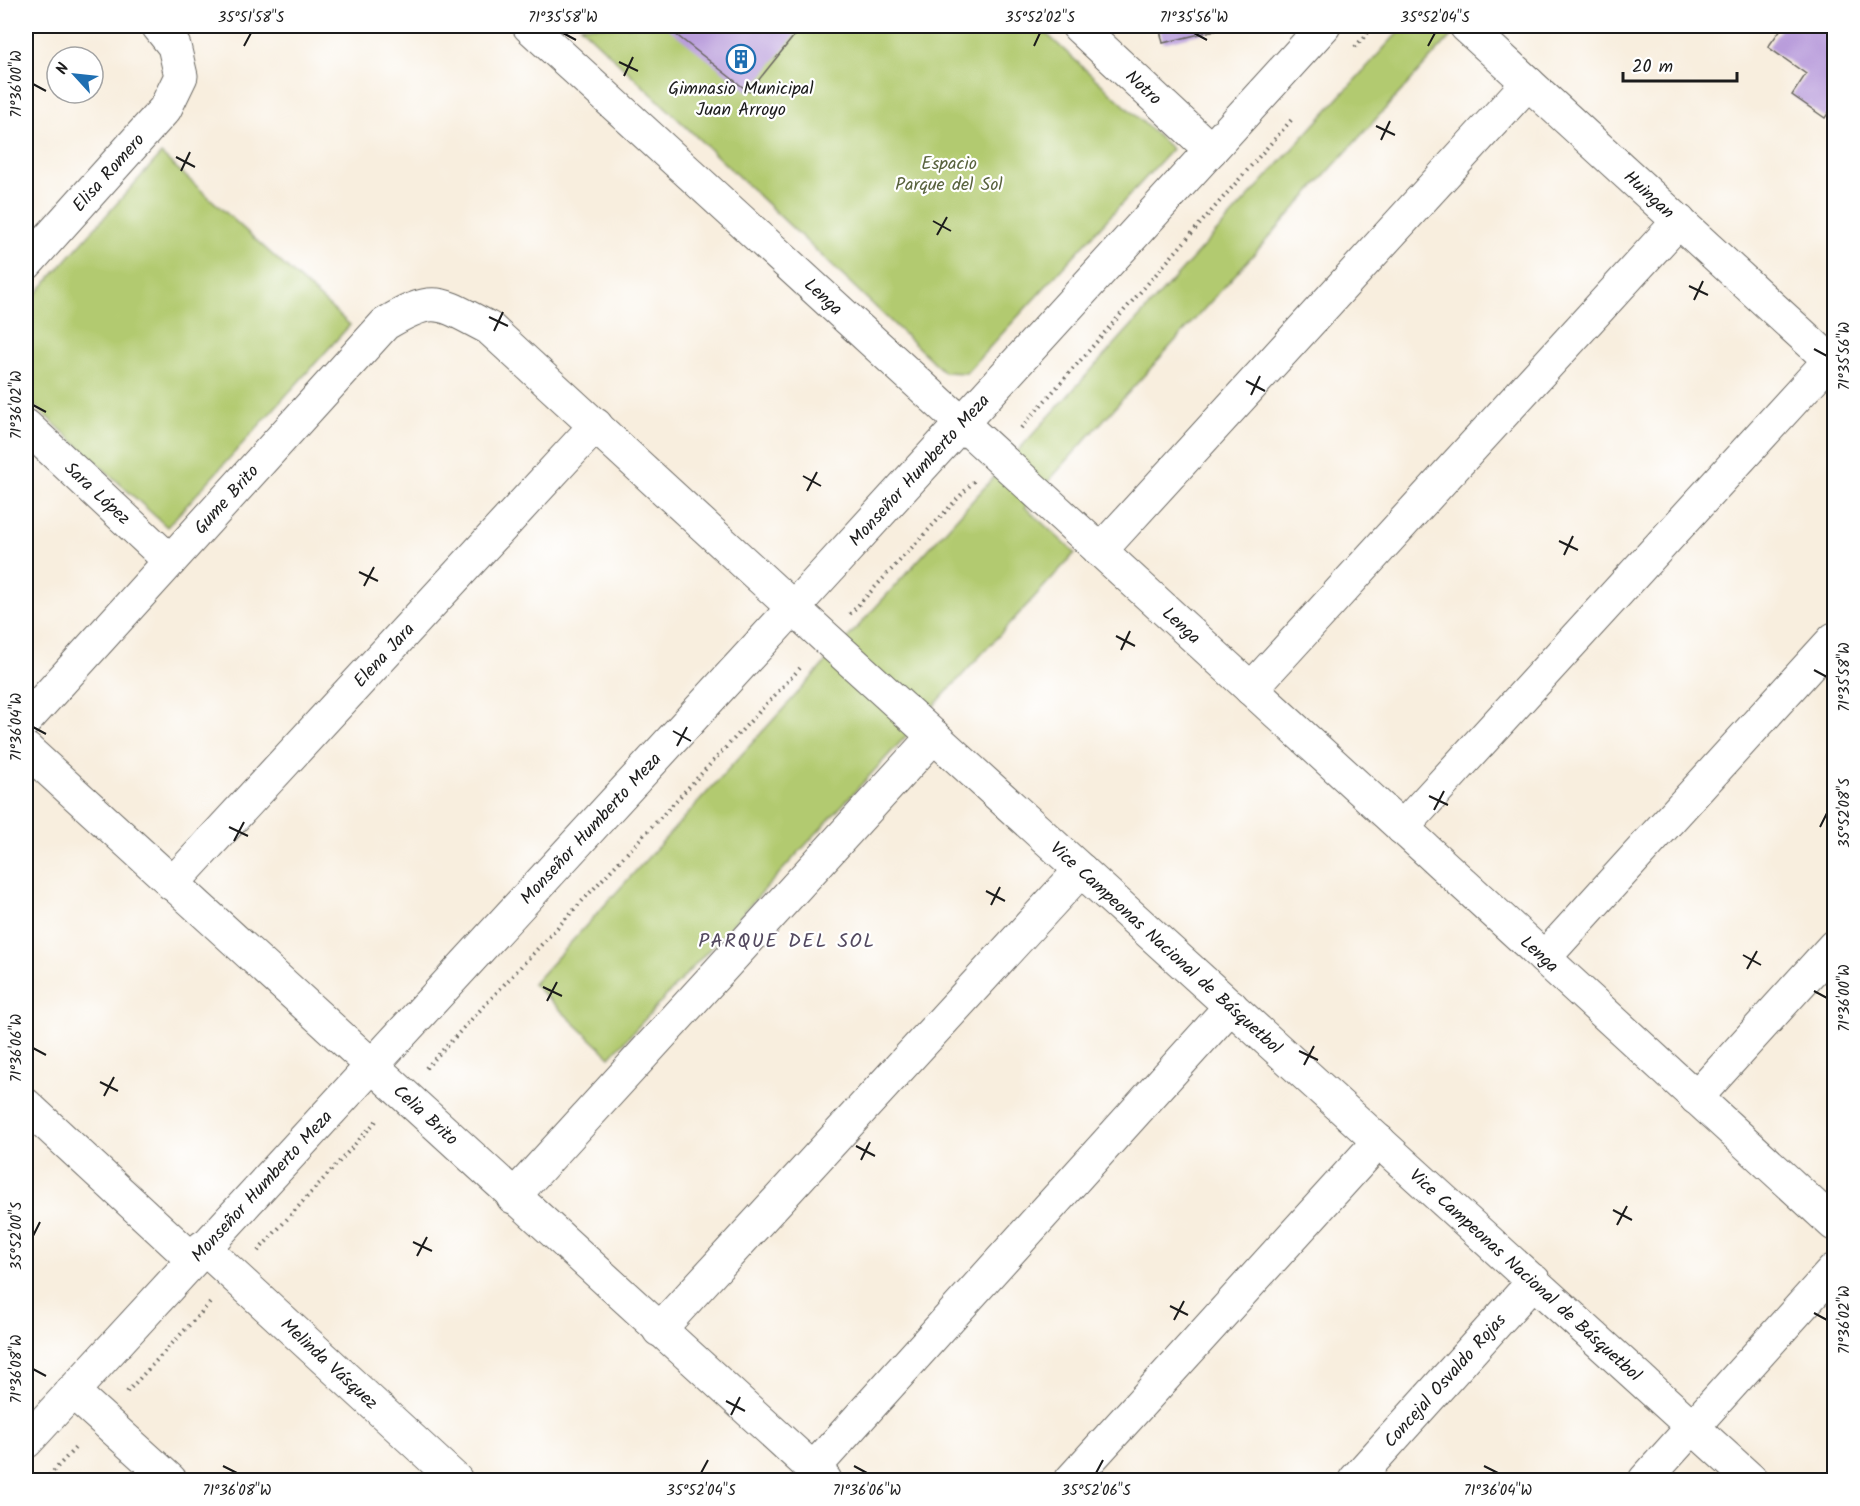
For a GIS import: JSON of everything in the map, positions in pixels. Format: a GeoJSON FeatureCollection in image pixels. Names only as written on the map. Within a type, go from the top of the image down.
{"type":"FeatureCollection","features":[{"type":"Feature","properties":{"kind":"street","name":"Elisa Romero"},"geometry":{"type":"LineString","coordinates":[[26,264],[165,109],[181,76],[174,46],[158,26]]}},
{"type":"Feature","properties":{"kind":"street","name":"Lenga"},"geometry":{"type":"LineString","coordinates":[[529,26],[1834,1224]]}},
{"type":"Feature","properties":{"kind":"street","name":"Notro"},"geometry":{"type":"LineString","coordinates":[[1078,26],[1211,150]]}},
{"type":"Feature","properties":{"kind":"street","name":"Monseñor Humberto Meza"},"geometry":{"type":"LineString","coordinates":[[26,1442],[197,1253],[793,608],[1324,26]]}},
{"type":"Feature","properties":{"kind":"street","name":"Huingan"},"geometry":{"type":"LineString","coordinates":[[1466,26],[1832,362]]}},
{"type":"Feature","properties":{"kind":"street"},"geometry":{"type":"LineString","coordinates":[[1100,551],[1528,83]]}},
{"type":"Feature","properties":{"kind":"street"},"geometry":{"type":"LineString","coordinates":[[1251,689],[1679,221]]}},
{"type":"Feature","properties":{"kind":"street","name":"Vice Campeonas Nacional de Básquetbol"},"geometry":{"type":"LineString","coordinates":[[441,304],[489,328],[793,608],[1751,1480]]}},
{"type":"Feature","properties":{"kind":"street","name":"Gume Brito"},"geometry":{"type":"LineString","coordinates":[[26,720],[385,324],[413,307],[441,304]]}},
{"type":"Feature","properties":{"kind":"street"},"geometry":{"type":"LineString","coordinates":[[1402,828],[1832,362]]}},
{"type":"Feature","properties":{"kind":"street","name":"Elena Jara"},"geometry":{"type":"LineString","coordinates":[[172,884],[596,425]]}},
{"type":"Feature","properties":{"kind":"street","name":"Sara López"},"geometry":{"type":"LineString","coordinates":[[26,426],[170,561]]}},
{"type":"Feature","properties":{"kind":"street"},"geometry":{"type":"LineString","coordinates":[[1544,958],[1834,639]]}},
{"type":"Feature","properties":{"kind":"street"},"geometry":{"type":"LineString","coordinates":[[513,1197],[934,736]]}},
{"type":"Feature","properties":{"kind":"street","name":"Celia Brito"},"geometry":{"type":"LineString","coordinates":[[26,748],[513,1197],[819,1475]]}},
{"type":"Feature","properties":{"kind":"street"},"geometry":{"type":"LineString","coordinates":[[659,1330],[1081,870]]}},
{"type":"Feature","properties":{"kind":"street"},"geometry":{"type":"LineString","coordinates":[[1696,1098],[1834,946]]}},
{"type":"Feature","properties":{"kind":"street"},"geometry":{"type":"LineString","coordinates":[[819,1475],[1231,1006]]}},
{"type":"Feature","properties":{"kind":"street","name":"Melinda Vásquez"},"geometry":{"type":"LineString","coordinates":[[26,1105],[197,1253],[234,1276],[456,1480]]}},
{"type":"Feature","properties":{"kind":"street"},"geometry":{"type":"LineString","coordinates":[[1071,1480],[1379,1141]]}},
{"type":"Feature","properties":{"kind":"street"},"geometry":{"type":"LineString","coordinates":[[1645,1480],[1834,1270]]}},
{"type":"Feature","properties":{"kind":"street","name":"Concejal Osvaldo Rojas"},"geometry":{"type":"LineString","coordinates":[[1355,1480],[1534,1281]]}},
{"type":"Feature","properties":{"kind":"street"},"geometry":{"type":"LineString","coordinates":[[72,1391],[170,1480]]}},
{"type":"Feature","properties":{"kind":"path"},"geometry":{"type":"LineString","coordinates":[[1351,52],[1374,26]]}},
{"type":"Feature","properties":{"kind":"path"},"geometry":{"type":"LineString","coordinates":[[45,1480],[402,1093],[997,456],[1296,115]]}},
{"type":"Feature","properties":{"kind":"green space","name":"Espacio Parque del Sol"},"geometry":{"type":"Polygon","coordinates":[[[580,26],[1038,26],[1172,149],[966,373],[944,372],[580,26]]]}},
{"type":"Feature","properties":{"kind":"green space"},"geometry":{"type":"Polygon","coordinates":[[[1404,26],[1438,26],[1451,36],[1025,507],[1075,553],[610,1057],[533,984],[1404,26]]]}},
{"type":"Feature","properties":{"kind":"green space"},"geometry":{"type":"Polygon","coordinates":[[[161,154],[350,325],[167,527],[26,398],[26,305],[161,154]]]}},
{"type":"Feature","properties":{"kind":"building","name":"Gimnasio Municipal Juan Arroyo"},"geometry":{"type":"Polygon","coordinates":[[[665,26],[802,26],[749,92],[665,26]]]}},
{"type":"Feature","properties":{"kind":"building"},"geometry":{"type":"Polygon","coordinates":[[[1159,26],[1232,26],[1163,43],[1159,26]]]}},
{"type":"Feature","properties":{"kind":"building"},"geometry":{"type":"Polygon","coordinates":[[[1783,26],[1834,26],[1834,105],[1825,118],[1792,95],[1806,74],[1768,47],[1783,26]]]}},
{"type":"Feature","properties":{"kind":"place","name":"Gimnasio Municipal Juan Arroyo"},"geometry":{"type":"Point","coordinates":[741,59]}},
{"type":"Feature","properties":{"kind":"district","name":"PARQUE DEL SOL"},"geometry":{"type":"Point","coordinates":[787,940]}}]}
